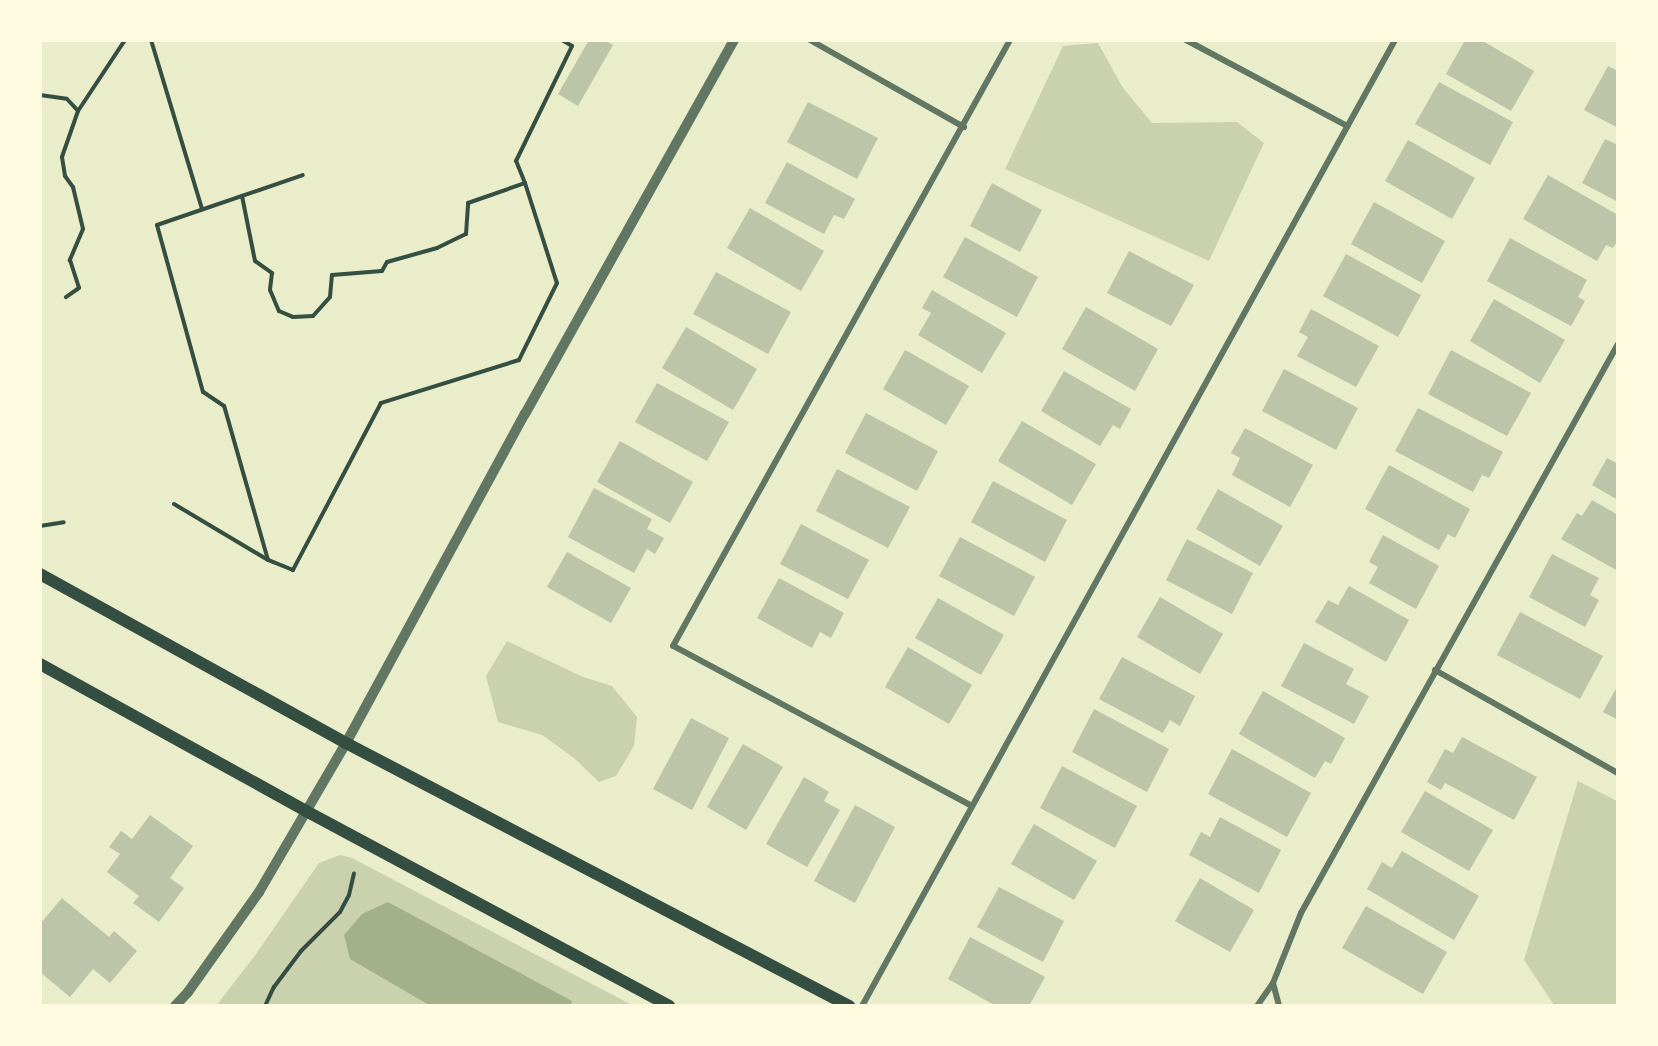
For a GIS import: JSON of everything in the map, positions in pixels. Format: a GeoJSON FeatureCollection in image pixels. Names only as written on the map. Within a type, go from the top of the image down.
{"type":"FeatureCollection","features":[{"type":"Feature","properties":{"kind":"main road"},"geometry":{"type":"LineString","coordinates":[[40,574],[346,743],[849,1005]]}},
{"type":"Feature","properties":{"kind":"main road"},"geometry":{"type":"LineString","coordinates":[[40,664],[306,811],[669,1005]]}},
{"type":"Feature","properties":{"kind":"street"},"geometry":{"type":"LineString","coordinates":[[175,1005],[188,992],[259,892],[346,743],[525,414],[734,40]]}},
{"type":"Feature","properties":{"kind":"street"},"geometry":{"type":"LineString","coordinates":[[810,40],[964,127]]}},
{"type":"Feature","properties":{"kind":"street"},"geometry":{"type":"LineString","coordinates":[[972,806],[673,646],[964,127],[1010,40]]}},
{"type":"Feature","properties":{"kind":"street"},"geometry":{"type":"LineString","coordinates":[[1186,40],[1347,126]]}},
{"type":"Feature","properties":{"kind":"street"},"geometry":{"type":"LineString","coordinates":[[862,1005],[1395,40]]}},
{"type":"Feature","properties":{"kind":"street"},"geometry":{"type":"LineString","coordinates":[[1257,1005],[1273,983],[1301,913],[1617,344]]}},
{"type":"Feature","properties":{"kind":"street"},"geometry":{"type":"LineString","coordinates":[[1435,670],[1617,773]]}},
{"type":"Feature","properties":{"kind":"street"},"geometry":{"type":"LineString","coordinates":[[1273,983],[1279,1005]]}},
{"type":"Feature","properties":{"kind":"path"},"geometry":{"type":"LineString","coordinates":[[66,297],[79,288],[70,260],[83,229],[73,188],[65,176],[62,157],[78,111],[125,40]]}},
{"type":"Feature","properties":{"kind":"path"},"geometry":{"type":"LineString","coordinates":[[151,40],[202,209]]}},
{"type":"Feature","properties":{"kind":"path"},"geometry":{"type":"LineString","coordinates":[[174,504],[268,560],[293,570],[381,403],[519,360],[557,283],[516,161],[572,46],[562,40]]}},
{"type":"Feature","properties":{"kind":"path"},"geometry":{"type":"LineString","coordinates":[[40,95],[67,99],[78,111]]}},
{"type":"Feature","properties":{"kind":"path"},"geometry":{"type":"LineString","coordinates":[[268,560],[224,406],[203,392],[157,225],[303,175]]}},
{"type":"Feature","properties":{"kind":"path"},"geometry":{"type":"LineString","coordinates":[[242,196],[255,261],[272,273],[270,290],[279,311],[293,317],[313,316],[330,297],[332,275],[382,271],[387,262],[436,248],[466,234],[468,203],[525,183]]}},
{"type":"Feature","properties":{"kind":"path"},"geometry":{"type":"LineString","coordinates":[[40,526],[64,522]]}},
{"type":"Feature","properties":{"kind":"path"},"geometry":{"type":"LineString","coordinates":[[265,1005],[274,987],[301,951],[340,912],[349,895],[354,874]]}},
{"type":"Feature","properties":{"kind":"shaded area"},"geometry":{"type":"Polygon","coordinates":[[[1098,43],[1123,88],[1152,123],[1237,122],[1264,143],[1209,261],[1005,169],[1063,46],[1098,43]]]}},
{"type":"Feature","properties":{"kind":"shaded area"},"geometry":{"type":"Polygon","coordinates":[[[507,641],[583,677],[612,686],[637,717],[634,746],[616,776],[599,782],[574,758],[542,735],[498,722],[486,676],[507,641]]]}},
{"type":"Feature","properties":{"kind":"shaded area"},"geometry":{"type":"Polygon","coordinates":[[[1578,781],[1617,801],[1617,1005],[1554,1005],[1524,960],[1578,781]]]}},
{"type":"Feature","properties":{"kind":"shaded area"},"geometry":{"type":"Polygon","coordinates":[[[340,855],[352,858],[632,1005],[216,1006],[256,954],[319,863],[340,855]]]}},
{"type":"Feature","properties":{"kind":"shaded area"},"geometry":{"type":"Polygon","coordinates":[[[388,902],[572,1001],[571,1005],[429,1005],[350,959],[344,935],[362,914],[388,902]]]}},
{"type":"Feature","properties":{"kind":"building"},"geometry":{"type":"Polygon","coordinates":[[[589,40],[604,40],[613,45],[578,106],[558,94],[589,40]]]}},
{"type":"Feature","properties":{"kind":"building"},"geometry":{"type":"Polygon","coordinates":[[[1465,40],[1481,40],[1534,71],[1511,111],[1446,74],[1465,40]]]}},
{"type":"Feature","properties":{"kind":"building"},"geometry":{"type":"Polygon","coordinates":[[[1608,66],[1618,71],[1618,128],[1584,110],[1608,66]]]}},
{"type":"Feature","properties":{"kind":"building"},"geometry":{"type":"Polygon","coordinates":[[[1439,82],[1513,122],[1490,165],[1415,124],[1439,82]]]}},
{"type":"Feature","properties":{"kind":"building"},"geometry":{"type":"Polygon","coordinates":[[[808,102],[878,138],[857,179],[787,142],[808,102]]]}},
{"type":"Feature","properties":{"kind":"building"},"geometry":{"type":"Polygon","coordinates":[[[1605,139],[1618,145],[1618,202],[1582,183],[1605,139]]]}},
{"type":"Feature","properties":{"kind":"building"},"geometry":{"type":"Polygon","coordinates":[[[1408,140],[1475,178],[1452,219],[1385,181],[1408,140]]]}},
{"type":"Feature","properties":{"kind":"building"},"geometry":{"type":"Polygon","coordinates":[[[787,162],[855,199],[844,219],[834,215],[824,234],[765,203],[787,162]]]}},
{"type":"Feature","properties":{"kind":"building"},"geometry":{"type":"Polygon","coordinates":[[[1548,175],[1618,215],[1618,240],[1613,248],[1606,245],[1597,261],[1523,219],[1548,175]]]}},
{"type":"Feature","properties":{"kind":"building"},"geometry":{"type":"Polygon","coordinates":[[[992,183],[1042,210],[1020,252],[970,226],[992,183]]]}},
{"type":"Feature","properties":{"kind":"building"},"geometry":{"type":"Polygon","coordinates":[[[1374,202],[1445,241],[1422,283],[1351,244],[1374,202]]]}},
{"type":"Feature","properties":{"kind":"building"},"geometry":{"type":"Polygon","coordinates":[[[750,208],[824,251],[801,291],[727,248],[750,208]]]}},
{"type":"Feature","properties":{"kind":"building"},"geometry":{"type":"Polygon","coordinates":[[[965,237],[1038,277],[1017,317],[943,277],[965,237]]]}},
{"type":"Feature","properties":{"kind":"building"},"geometry":{"type":"Polygon","coordinates":[[[1510,238],[1587,280],[1578,297],[1585,301],[1571,326],[1487,281],[1510,238]]]}},
{"type":"Feature","properties":{"kind":"building"},"geometry":{"type":"Polygon","coordinates":[[[1129,251],[1194,285],[1171,326],[1107,293],[1129,251]]]}},
{"type":"Feature","properties":{"kind":"building"},"geometry":{"type":"Polygon","coordinates":[[[1346,254],[1421,295],[1398,337],[1323,296],[1346,254]]]}},
{"type":"Feature","properties":{"kind":"building"},"geometry":{"type":"Polygon","coordinates":[[[716,272],[791,312],[768,354],[693,314],[716,272]]]}},
{"type":"Feature","properties":{"kind":"building"},"geometry":{"type":"Polygon","coordinates":[[[932,290],[1006,333],[982,373],[918,335],[931,313],[922,308],[932,290]]]}},
{"type":"Feature","properties":{"kind":"building"},"geometry":{"type":"Polygon","coordinates":[[[1494,299],[1565,340],[1540,383],[1470,341],[1494,299]]]}},
{"type":"Feature","properties":{"kind":"building"},"geometry":{"type":"Polygon","coordinates":[[[1086,307],[1158,349],[1135,391],[1062,349],[1086,307]]]}},
{"type":"Feature","properties":{"kind":"building"},"geometry":{"type":"Polygon","coordinates":[[[1311,309],[1379,346],[1356,387],[1297,356],[1308,337],[1299,332],[1311,309]]]}},
{"type":"Feature","properties":{"kind":"building"},"geometry":{"type":"Polygon","coordinates":[[[686,327],[757,369],[733,410],[662,368],[686,327]]]}},
{"type":"Feature","properties":{"kind":"building"},"geometry":{"type":"Polygon","coordinates":[[[905,350],[969,386],[946,425],[883,389],[905,350]]]}},
{"type":"Feature","properties":{"kind":"building"},"geometry":{"type":"Polygon","coordinates":[[[1451,350],[1531,393],[1507,436],[1428,394],[1451,350]]]}},
{"type":"Feature","properties":{"kind":"building"},"geometry":{"type":"Polygon","coordinates":[[[1284,369],[1358,408],[1336,450],[1262,411],[1284,369]]]}},
{"type":"Feature","properties":{"kind":"building"},"geometry":{"type":"Polygon","coordinates":[[[1064,371],[1131,409],[1120,429],[1113,425],[1100,446],[1041,411],[1064,371]]]}},
{"type":"Feature","properties":{"kind":"building"},"geometry":{"type":"Polygon","coordinates":[[[657,383],[729,422],[707,461],[635,422],[657,383]]]}},
{"type":"Feature","properties":{"kind":"building"},"geometry":{"type":"Polygon","coordinates":[[[1418,408],[1503,452],[1489,478],[1482,475],[1473,492],[1395,451],[1418,408]]]}},
{"type":"Feature","properties":{"kind":"building"},"geometry":{"type":"Polygon","coordinates":[[[866,413],[938,451],[917,491],[845,453],[866,413]]]}},
{"type":"Feature","properties":{"kind":"building"},"geometry":{"type":"Polygon","coordinates":[[[1022,421],[1096,464],[1072,505],[998,461],[1022,421]]]}},
{"type":"Feature","properties":{"kind":"building"},"geometry":{"type":"Polygon","coordinates":[[[1245,428],[1313,465],[1290,507],[1232,475],[1240,458],[1231,453],[1245,428]]]}},
{"type":"Feature","properties":{"kind":"building"},"geometry":{"type":"Polygon","coordinates":[[[620,441],[693,482],[670,523],[597,482],[620,441]]]}},
{"type":"Feature","properties":{"kind":"building"},"geometry":{"type":"Polygon","coordinates":[[[1607,458],[1618,464],[1618,500],[1592,485],[1607,458]]]}},
{"type":"Feature","properties":{"kind":"building"},"geometry":{"type":"Polygon","coordinates":[[[1389,465],[1470,509],[1455,538],[1448,534],[1439,550],[1365,509],[1389,465]]]}},
{"type":"Feature","properties":{"kind":"building"},"geometry":{"type":"Polygon","coordinates":[[[837,469],[910,507],[888,548],[816,511],[837,469]]]}},
{"type":"Feature","properties":{"kind":"building"},"geometry":{"type":"Polygon","coordinates":[[[993,481],[1067,520],[1045,562],[971,522],[993,481]]]}},
{"type":"Feature","properties":{"kind":"building"},"geometry":{"type":"Polygon","coordinates":[[[594,488],[652,519],[647,529],[664,538],[655,554],[647,549],[634,573],[568,537],[594,488]]]}},
{"type":"Feature","properties":{"kind":"building"},"geometry":{"type":"Polygon","coordinates":[[[1218,489],[1283,526],[1260,566],[1196,529],[1218,489]]]}},
{"type":"Feature","properties":{"kind":"building"},"geometry":{"type":"Polygon","coordinates":[[[1592,500],[1618,515],[1618,571],[1561,539],[1577,513],[1582,516],[1592,500]]]}},
{"type":"Feature","properties":{"kind":"building"},"geometry":{"type":"Polygon","coordinates":[[[801,524],[869,560],[848,599],[780,564],[801,524]]]}},
{"type":"Feature","properties":{"kind":"building"},"geometry":{"type":"Polygon","coordinates":[[[1383,535],[1439,566],[1416,609],[1369,583],[1378,567],[1369,562],[1383,535]]]}},
{"type":"Feature","properties":{"kind":"building"},"geometry":{"type":"Polygon","coordinates":[[[960,537],[1035,577],[1014,616],[939,576],[960,537]]]}},
{"type":"Feature","properties":{"kind":"building"},"geometry":{"type":"Polygon","coordinates":[[[1187,539],[1253,573],[1232,614],[1166,580],[1187,539]]]}},
{"type":"Feature","properties":{"kind":"building"},"geometry":{"type":"Polygon","coordinates":[[[567,552],[631,588],[611,623],[547,587],[567,552]]]}},
{"type":"Feature","properties":{"kind":"building"},"geometry":{"type":"Polygon","coordinates":[[[1552,554],[1599,578],[1590,595],[1599,600],[1585,627],[1529,597],[1552,554]]]}},
{"type":"Feature","properties":{"kind":"building"},"geometry":{"type":"Polygon","coordinates":[[[779,578],[844,613],[831,638],[820,632],[812,648],[757,618],[779,578]]]}},
{"type":"Feature","properties":{"kind":"building"},"geometry":{"type":"Polygon","coordinates":[[[1349,586],[1409,620],[1386,662],[1315,622],[1328,600],[1338,605],[1349,586]]]}},
{"type":"Feature","properties":{"kind":"building"},"geometry":{"type":"Polygon","coordinates":[[[1160,597],[1223,634],[1200,674],[1137,637],[1160,597]]]}},
{"type":"Feature","properties":{"kind":"building"},"geometry":{"type":"Polygon","coordinates":[[[938,598],[1004,635],[981,675],[915,638],[938,598]]]}},
{"type":"Feature","properties":{"kind":"building"},"geometry":{"type":"Polygon","coordinates":[[[1520,612],[1603,656],[1580,699],[1497,655],[1520,612]]]}},
{"type":"Feature","properties":{"kind":"building"},"geometry":{"type":"Polygon","coordinates":[[[1304,643],[1354,669],[1346,684],[1369,696],[1354,724],[1281,686],[1304,643]]]}},
{"type":"Feature","properties":{"kind":"building"},"geometry":{"type":"Polygon","coordinates":[[[908,647],[972,685],[949,724],[885,687],[908,647]]]}},
{"type":"Feature","properties":{"kind":"building"},"geometry":{"type":"Polygon","coordinates":[[[1122,657],[1195,696],[1180,726],[1170,720],[1163,733],[1099,699],[1122,657]]]}},
{"type":"Feature","properties":{"kind":"building"},"geometry":{"type":"Polygon","coordinates":[[[1618,685],[1618,720],[1603,712],[1618,685]]]}},
{"type":"Feature","properties":{"kind":"building"},"geometry":{"type":"Polygon","coordinates":[[[1263,691],[1345,738],[1331,764],[1325,761],[1315,778],[1239,734],[1263,691]]]}},
{"type":"Feature","properties":{"kind":"building"},"geometry":{"type":"Polygon","coordinates":[[[1094,709],[1169,749],[1147,792],[1072,752],[1094,709]]]}},
{"type":"Feature","properties":{"kind":"building"},"geometry":{"type":"Polygon","coordinates":[[[691,718],[729,738],[692,810],[653,789],[691,718]]]}},
{"type":"Feature","properties":{"kind":"building"},"geometry":{"type":"Polygon","coordinates":[[[1462,737],[1537,777],[1514,820],[1445,783],[1441,790],[1427,782],[1445,749],[1453,753],[1462,737]]]}},
{"type":"Feature","properties":{"kind":"building"},"geometry":{"type":"Polygon","coordinates":[[[743,744],[783,767],[746,830],[707,807],[743,744]]]}},
{"type":"Feature","properties":{"kind":"building"},"geometry":{"type":"Polygon","coordinates":[[[1232,749],[1311,793],[1287,837],[1208,794],[1232,749]]]}},
{"type":"Feature","properties":{"kind":"building"},"geometry":{"type":"Polygon","coordinates":[[[1062,766],[1137,806],[1115,848],[1040,808],[1062,766]]]}},
{"type":"Feature","properties":{"kind":"building"},"geometry":{"type":"Polygon","coordinates":[[[804,777],[829,792],[824,801],[840,810],[807,867],[766,844],[804,777]]]}},
{"type":"Feature","properties":{"kind":"building"},"geometry":{"type":"Polygon","coordinates":[[[1425,791],[1493,830],[1469,871],[1401,832],[1425,791]]]}},
{"type":"Feature","properties":{"kind":"building"},"geometry":{"type":"Polygon","coordinates":[[[855,805],[895,827],[855,903],[814,881],[855,805]]]}},
{"type":"Feature","properties":{"kind":"building"},"geometry":{"type":"Polygon","coordinates":[[[150,815],[193,846],[170,878],[184,888],[159,922],[133,903],[139,896],[107,872],[120,854],[109,847],[121,831],[132,839],[150,815]]]}},
{"type":"Feature","properties":{"kind":"building"},"geometry":{"type":"Polygon","coordinates":[[[1220,817],[1281,850],[1259,893],[1189,855],[1201,832],[1210,837],[1220,817]]]}},
{"type":"Feature","properties":{"kind":"building"},"geometry":{"type":"Polygon","coordinates":[[[1034,824],[1097,861],[1074,900],[1011,864],[1034,824]]]}},
{"type":"Feature","properties":{"kind":"building"},"geometry":{"type":"Polygon","coordinates":[[[1402,851],[1479,896],[1454,940],[1367,889],[1382,862],[1392,868],[1402,851]]]}},
{"type":"Feature","properties":{"kind":"building"},"geometry":{"type":"Polygon","coordinates":[[[1200,878],[1254,910],[1230,952],[1175,921],[1200,878]]]}},
{"type":"Feature","properties":{"kind":"building"},"geometry":{"type":"Polygon","coordinates":[[[999,887],[1064,921],[1043,962],[977,927],[999,887]]]}},
{"type":"Feature","properties":{"kind":"building"},"geometry":{"type":"Polygon","coordinates":[[[62,898],[109,937],[114,931],[137,951],[110,983],[93,969],[70,997],[40,972],[40,924],[62,898]]]}},
{"type":"Feature","properties":{"kind":"building"},"geometry":{"type":"Polygon","coordinates":[[[1366,906],[1447,952],[1423,994],[1342,948],[1366,906]]]}},
{"type":"Feature","properties":{"kind":"building"},"geometry":{"type":"Polygon","coordinates":[[[970,937],[1045,977],[1029,1006],[996,1006],[948,979],[970,937]]]}}]}
